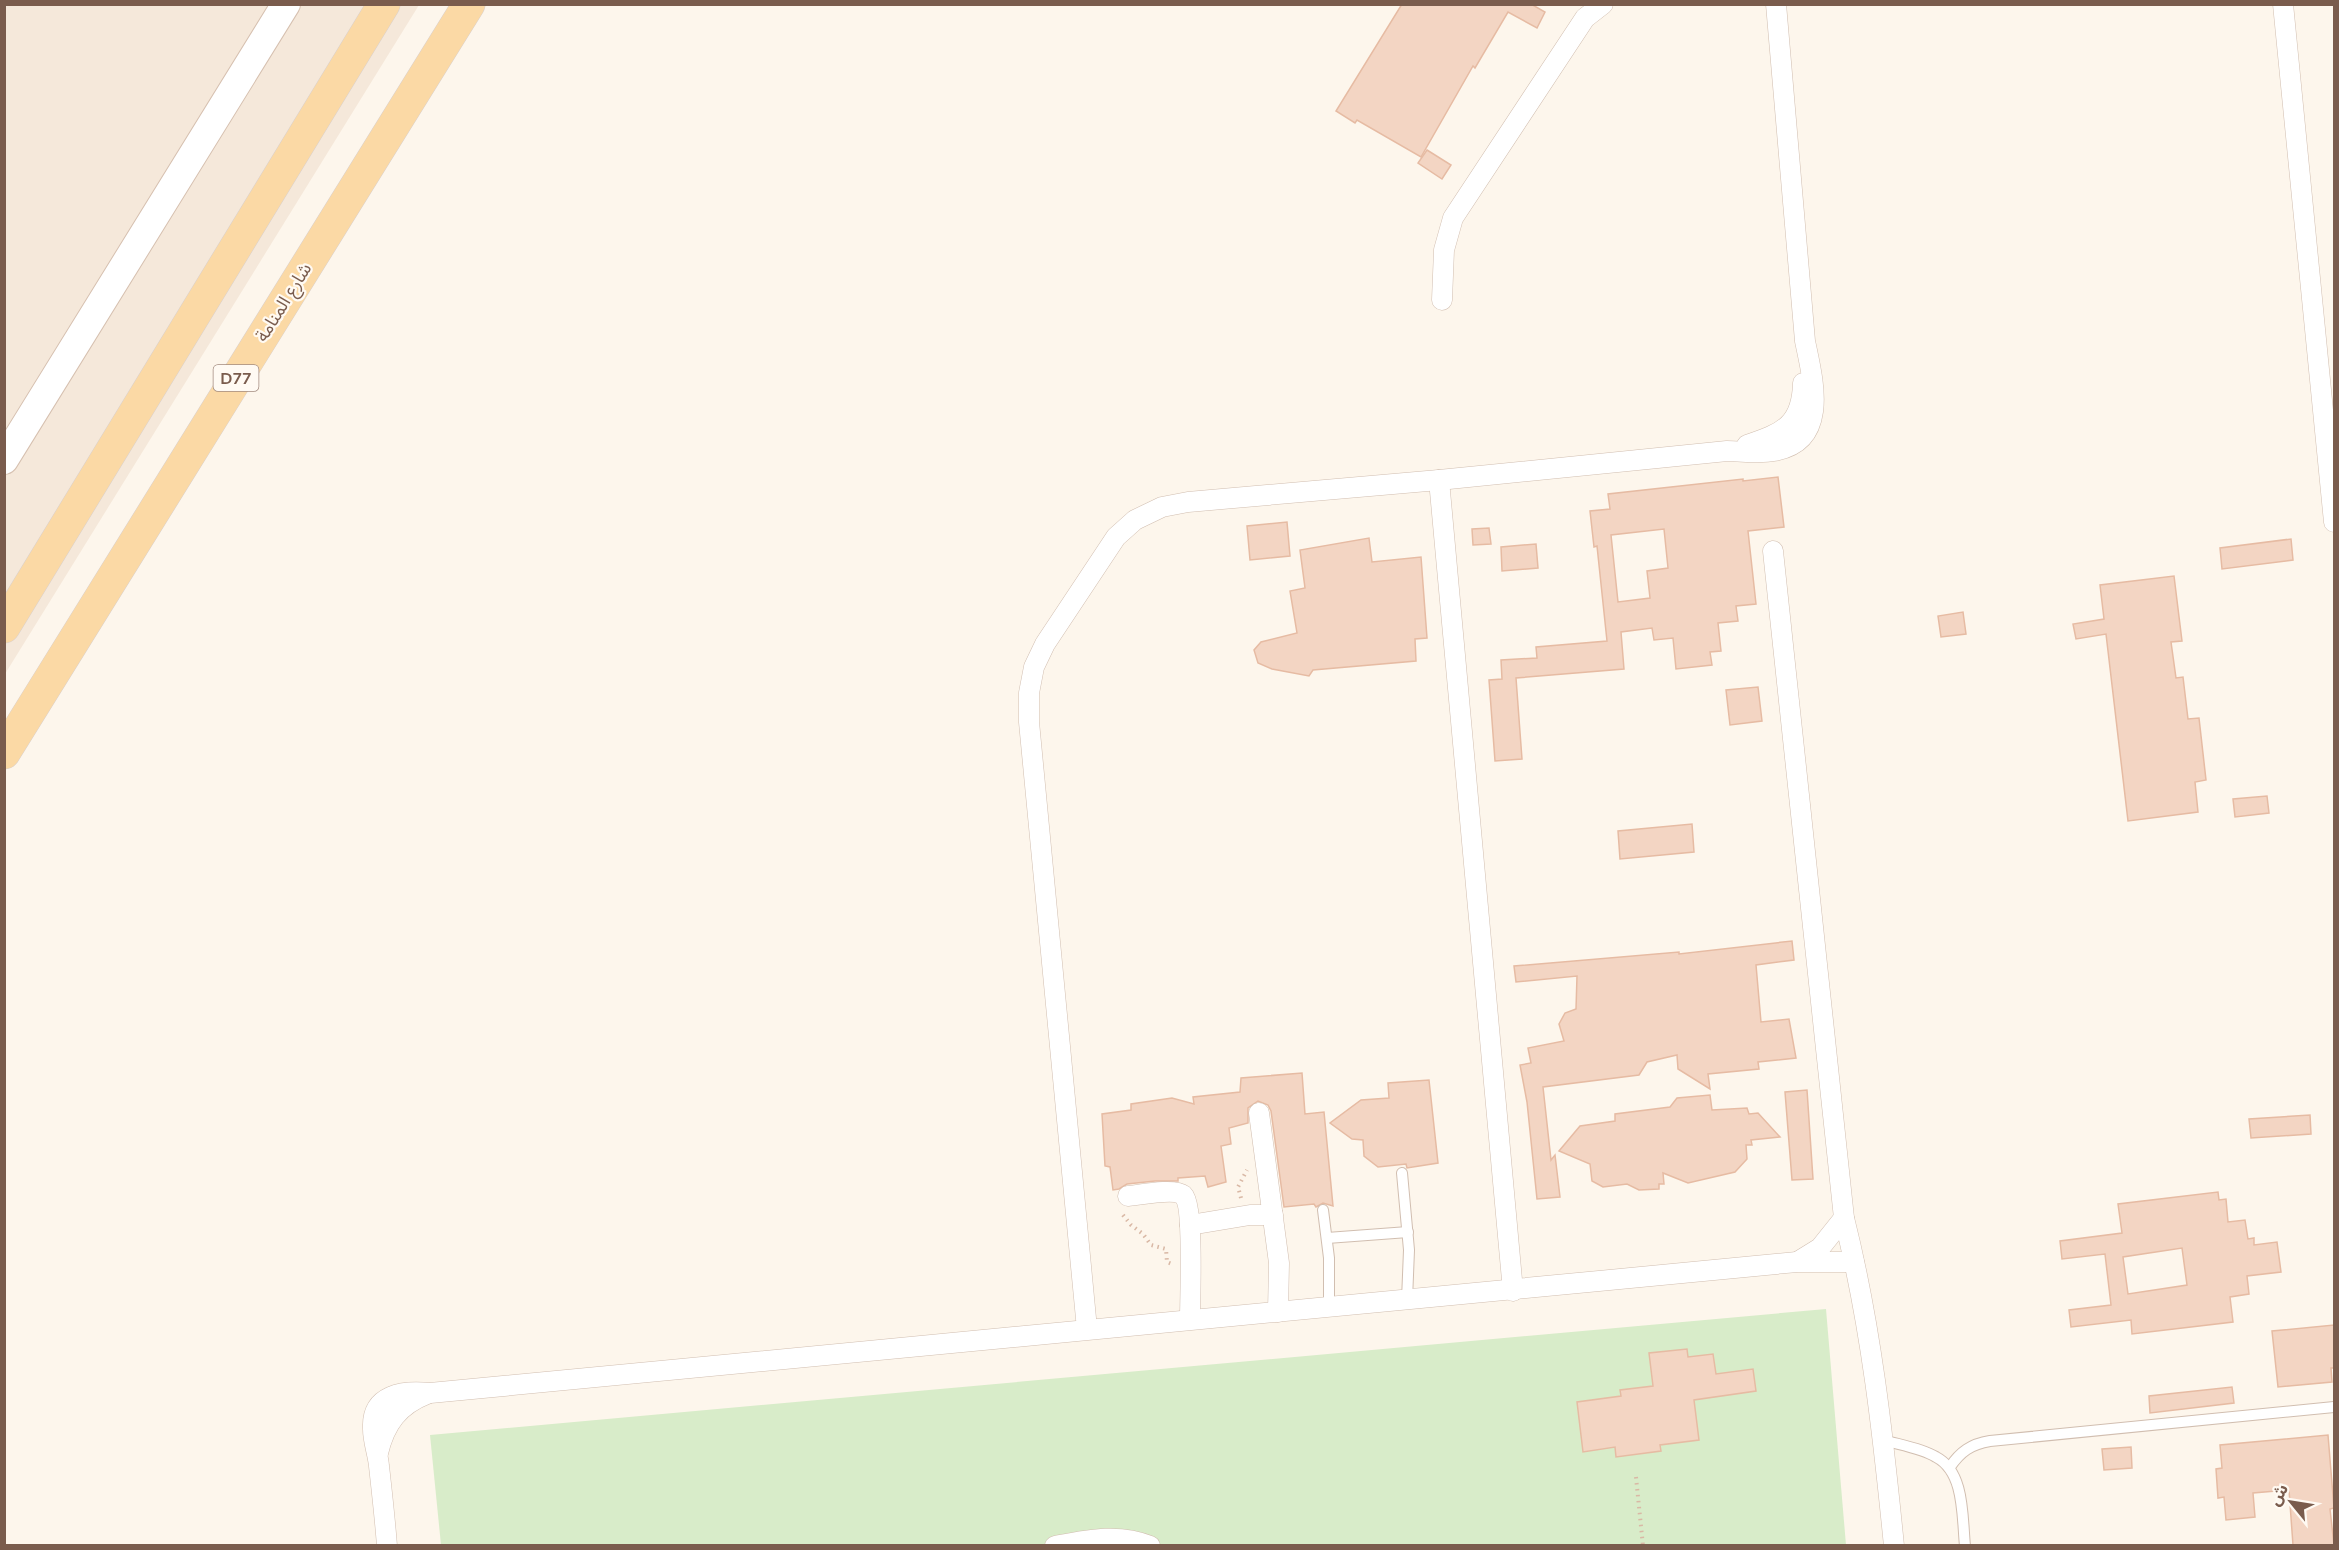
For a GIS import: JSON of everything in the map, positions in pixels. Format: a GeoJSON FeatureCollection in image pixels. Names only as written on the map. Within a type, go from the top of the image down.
{"type":"FeatureCollection","features":[{"type":"Feature","properties":{"kind":"main road"},"geometry":{"type":"LineString","coordinates":[[4,627],[384,4]]}},
{"type":"Feature","properties":{"kind":"main road","name":"شارع المنامة"},"geometry":{"type":"LineString","coordinates":[[4,753],[469,4]]}},
{"type":"Feature","properties":{"kind":"street"},"geometry":{"type":"LineString","coordinates":[[4,460],[286,4]]}},
{"type":"Feature","properties":{"kind":"street"},"geometry":{"type":"LineString","coordinates":[[1442,300],[1444,250],[1453,218],[1584,18],[1603,4]]}},
{"type":"Feature","properties":{"kind":"street"},"geometry":{"type":"LineString","coordinates":[[1087,1329],[1029,722],[1029,693],[1034,668],[1045,644],[1116,537],[1135,520],[1162,507],[1188,502],[1727,451],[1771,452],[1788,446],[1803,435],[1809,425],[1814,402],[1814,385],[1805,341],[1776,4]]}},
{"type":"Feature","properties":{"kind":"street"},"geometry":{"type":"LineString","coordinates":[[2283,4],[2327,364],[2334,522]]}},
{"type":"Feature","properties":{"kind":"street"},"geometry":{"type":"LineString","coordinates":[[1438,480],[1514,1291]]}},
{"type":"Feature","properties":{"kind":"street"},"geometry":{"type":"LineString","coordinates":[[1773,551],[1844,1218],[1865,1313],[1883,1440],[1894,1545]]}},
{"type":"Feature","properties":{"kind":"street"},"geometry":{"type":"LineString","coordinates":[[1259,1113],[1279,1263],[1278,1312]]}},
{"type":"Feature","properties":{"kind":"street"},"geometry":{"type":"LineString","coordinates":[[1128,1196],[1178,1193],[1186,1200],[1190,1225],[1190,1319]]}},
{"type":"Feature","properties":{"kind":"street"},"geometry":{"type":"LineString","coordinates":[[1190,1225],[1250,1215],[1273,1215]]}},
{"type":"Feature","properties":{"kind":"street"},"geometry":{"type":"LineString","coordinates":[[1797,1262],[1820,1248],[1844,1218]]}},
{"type":"Feature","properties":{"kind":"street"},"geometry":{"type":"LineString","coordinates":[[387,1545],[373,1427],[374,1418],[384,1401],[400,1392],[430,1393],[1190,1319],[1514,1291],[1797,1262],[1854,1262]]}},
{"type":"Feature","properties":{"kind":"street"},"geometry":{"type":"LineString","coordinates":[[1055,1545],[1113,1538],[1139,1541],[1150,1545]]}},
{"type":"Feature","properties":{"kind":"lane"},"geometry":{"type":"LineString","coordinates":[[1402,1173],[1408,1232],[1407,1300]]}},
{"type":"Feature","properties":{"kind":"lane"},"geometry":{"type":"LineString","coordinates":[[1323,1210],[1329,1258],[1329,1307]]}},
{"type":"Feature","properties":{"kind":"lane"},"geometry":{"type":"LineString","coordinates":[[1327,1238],[1408,1232]]}},
{"type":"Feature","properties":{"kind":"lane"},"geometry":{"type":"LineString","coordinates":[[1950,1467],[1966,1449],[1977,1443],[1989,1441],[2334,1407]]}},
{"type":"Feature","properties":{"kind":"lane"},"geometry":{"type":"LineString","coordinates":[[1883,1440],[1930,1454],[1950,1467],[1960,1499],[1965,1545]]}},
{"type":"Feature","properties":{"kind":"path"},"geometry":{"type":"LineString","coordinates":[[1128,1196],[1119,1197],[1124,1216],[1131,1225],[1140,1231],[1151,1245],[1166,1249],[1168,1252],[1166,1259],[1170,1264],[1189,1260]]}},
{"type":"Feature","properties":{"kind":"path"},"geometry":{"type":"LineString","coordinates":[[1636,1477],[1643,1545]]}},
{"type":"Feature","properties":{"kind":"shaded area"},"geometry":{"type":"Polygon","coordinates":[[[5,5],[419,5],[5,674],[5,5]]]}},
{"type":"Feature","properties":{"kind":"green space"},"geometry":{"type":"Polygon","coordinates":[[[1826,1309],[1846,1545],[441,1545],[430,1435],[1826,1309]]]}},
{"type":"Feature","properties":{"kind":"building"},"geometry":{"type":"Polygon","coordinates":[[[1402,4],[1531,4],[1545,12],[1537,28],[1508,12],[1475,68],[1473,66],[1421,157],[1357,120],[1355,123],[1336,111],[1402,4]]]}},
{"type":"Feature","properties":{"kind":"building"},"geometry":{"type":"Polygon","coordinates":[[[1427,150],[1451,165],[1442,179],[1418,163],[1427,150]]]}},
{"type":"Feature","properties":{"kind":"building"},"geometry":{"type":"Polygon","coordinates":[[[1778,477],[1784,527],[1748,531],[1756,604],[1736,606],[1738,621],[1718,623],[1721,651],[1710,652],[1712,665],[1676,669],[1673,638],[1654,640],[1652,628],[1621,632],[1624,669],[1516,678],[1522,759],[1495,761],[1489,680],[1502,679],[1501,660],[1537,658],[1536,647],[1607,641],[1597,546],[1594,547],[1590,511],[1610,509],[1608,494],[1743,479],[1743,481],[1778,477]],[[1664,529],[1611,535],[1618,602],[1650,598],[1647,571],[1668,568],[1664,529]]]}},
{"type":"Feature","properties":{"kind":"building"},"geometry":{"type":"Polygon","coordinates":[[[1287,522],[1290,556],[1250,560],[1247,526],[1287,522]]]}},
{"type":"Feature","properties":{"kind":"building"},"geometry":{"type":"Polygon","coordinates":[[[1489,528],[1491,544],[1473,545],[1472,529],[1489,528]]]}},
{"type":"Feature","properties":{"kind":"building"},"geometry":{"type":"Polygon","coordinates":[[[1369,538],[1372,562],[1421,557],[1427,638],[1415,639],[1416,661],[1313,670],[1309,676],[1272,669],[1258,663],[1254,650],[1261,642],[1297,633],[1290,591],[1305,588],[1300,550],[1369,538]]]}},
{"type":"Feature","properties":{"kind":"building"},"geometry":{"type":"Polygon","coordinates":[[[2291,539],[2293,560],[2222,569],[2220,548],[2291,539]]]}},
{"type":"Feature","properties":{"kind":"building"},"geometry":{"type":"Polygon","coordinates":[[[1536,544],[1538,568],[1502,571],[1501,547],[1536,544]]]}},
{"type":"Feature","properties":{"kind":"building"},"geometry":{"type":"Polygon","coordinates":[[[2174,576],[2182,641],[2171,642],[2176,678],[2183,677],[2188,719],[2199,718],[2206,780],[2195,782],[2198,812],[2128,821],[2106,634],[2076,639],[2073,624],[2104,619],[2100,585],[2174,576]]]}},
{"type":"Feature","properties":{"kind":"building"},"geometry":{"type":"Polygon","coordinates":[[[1963,612],[1966,634],[1941,637],[1938,616],[1963,612]]]}},
{"type":"Feature","properties":{"kind":"building"},"geometry":{"type":"Polygon","coordinates":[[[1758,687],[1762,721],[1730,725],[1726,690],[1758,687]]]}},
{"type":"Feature","properties":{"kind":"building"},"geometry":{"type":"Polygon","coordinates":[[[2267,796],[2269,813],[2235,817],[2233,799],[2267,796]]]}},
{"type":"Feature","properties":{"kind":"building"},"geometry":{"type":"Polygon","coordinates":[[[1692,824],[1694,852],[1620,859],[1618,831],[1692,824]]]}},
{"type":"Feature","properties":{"kind":"building"},"geometry":{"type":"Polygon","coordinates":[[[1792,941],[1794,960],[1756,965],[1761,1022],[1789,1019],[1796,1058],[1758,1062],[1759,1069],[1708,1074],[1710,1089],[1678,1069],[1677,1055],[1647,1062],[1639,1075],[1543,1087],[1551,1160],[1555,1155],[1560,1197],[1537,1199],[1527,1102],[1520,1065],[1531,1063],[1528,1048],[1564,1041],[1559,1024],[1565,1013],[1576,1009],[1577,976],[1516,982],[1514,966],[1679,952],[1679,954],[1792,941]]]}},
{"type":"Feature","properties":{"kind":"building"},"geometry":{"type":"Polygon","coordinates":[[[1302,1073],[1305,1114],[1324,1112],[1333,1206],[1323,1203],[1316,1207],[1314,1204],[1284,1207],[1271,1111],[1268,1105],[1258,1101],[1248,1108],[1248,1123],[1229,1128],[1231,1144],[1221,1146],[1226,1182],[1208,1187],[1205,1176],[1178,1178],[1178,1181],[1127,1184],[1113,1190],[1110,1167],[1105,1166],[1102,1114],[1131,1110],[1131,1104],[1172,1098],[1194,1104],[1193,1097],[1240,1092],[1241,1078],[1302,1073]]]}},
{"type":"Feature","properties":{"kind":"building"},"geometry":{"type":"Polygon","coordinates":[[[1429,1080],[1438,1163],[1407,1168],[1406,1164],[1378,1167],[1364,1156],[1363,1140],[1352,1139],[1330,1123],[1361,1100],[1389,1098],[1388,1083],[1429,1080]]]}},
{"type":"Feature","properties":{"kind":"building"},"geometry":{"type":"Polygon","coordinates":[[[1807,1090],[1813,1179],[1792,1180],[1785,1092],[1807,1090]]]}},
{"type":"Feature","properties":{"kind":"building"},"geometry":{"type":"Polygon","coordinates":[[[1710,1095],[1712,1110],[1747,1108],[1749,1114],[1758,1113],[1780,1137],[1751,1140],[1752,1145],[1746,1145],[1747,1159],[1735,1172],[1688,1183],[1663,1173],[1664,1184],[1659,1184],[1659,1189],[1639,1190],[1627,1184],[1603,1187],[1592,1181],[1590,1164],[1559,1151],[1580,1126],[1615,1121],[1615,1114],[1670,1107],[1677,1098],[1710,1095]]]}},
{"type":"Feature","properties":{"kind":"building"},"geometry":{"type":"Polygon","coordinates":[[[2310,1115],[2311,1134],[2251,1138],[2249,1119],[2310,1115]]]}},
{"type":"Feature","properties":{"kind":"building"},"geometry":{"type":"Polygon","coordinates":[[[2218,1192],[2219,1200],[2226,1199],[2228,1222],[2245,1220],[2248,1239],[2254,1238],[2254,1245],[2277,1242],[2281,1272],[2247,1276],[2249,1294],[2230,1297],[2233,1322],[2132,1334],[2131,1320],[2071,1327],[2069,1310],[2111,1305],[2105,1254],[2062,1259],[2060,1241],[2122,1233],[2118,1204],[2218,1192]],[[2182,1248],[2123,1257],[2128,1294],[2187,1285],[2182,1248]]]}},
{"type":"Feature","properties":{"kind":"building"},"geometry":{"type":"Polygon","coordinates":[[[2334,1325],[2332,1382],[2278,1387],[2272,1331],[2334,1325]]]}},
{"type":"Feature","properties":{"kind":"building"},"geometry":{"type":"Polygon","coordinates":[[[1687,1349],[1688,1357],[1713,1354],[1716,1374],[1753,1369],[1756,1391],[1694,1400],[1699,1440],[1660,1445],[1661,1451],[1616,1457],[1615,1447],[1583,1452],[1577,1402],[1621,1396],[1620,1390],[1653,1386],[1649,1353],[1687,1349]]]}},
{"type":"Feature","properties":{"kind":"building"},"geometry":{"type":"Polygon","coordinates":[[[2232,1387],[2234,1403],[2150,1413],[2149,1396],[2232,1387]]]}},
{"type":"Feature","properties":{"kind":"building"},"geometry":{"type":"Polygon","coordinates":[[[2328,1435],[2334,1508],[2330,1509],[2334,1545],[2293,1545],[2289,1490],[2253,1493],[2255,1517],[2226,1520],[2224,1497],[2218,1498],[2216,1469],[2222,1468],[2220,1445],[2328,1435]]]}},
{"type":"Feature","properties":{"kind":"building"},"geometry":{"type":"Polygon","coordinates":[[[2131,1447],[2132,1468],[2104,1470],[2102,1449],[2131,1447]]]}}]}
